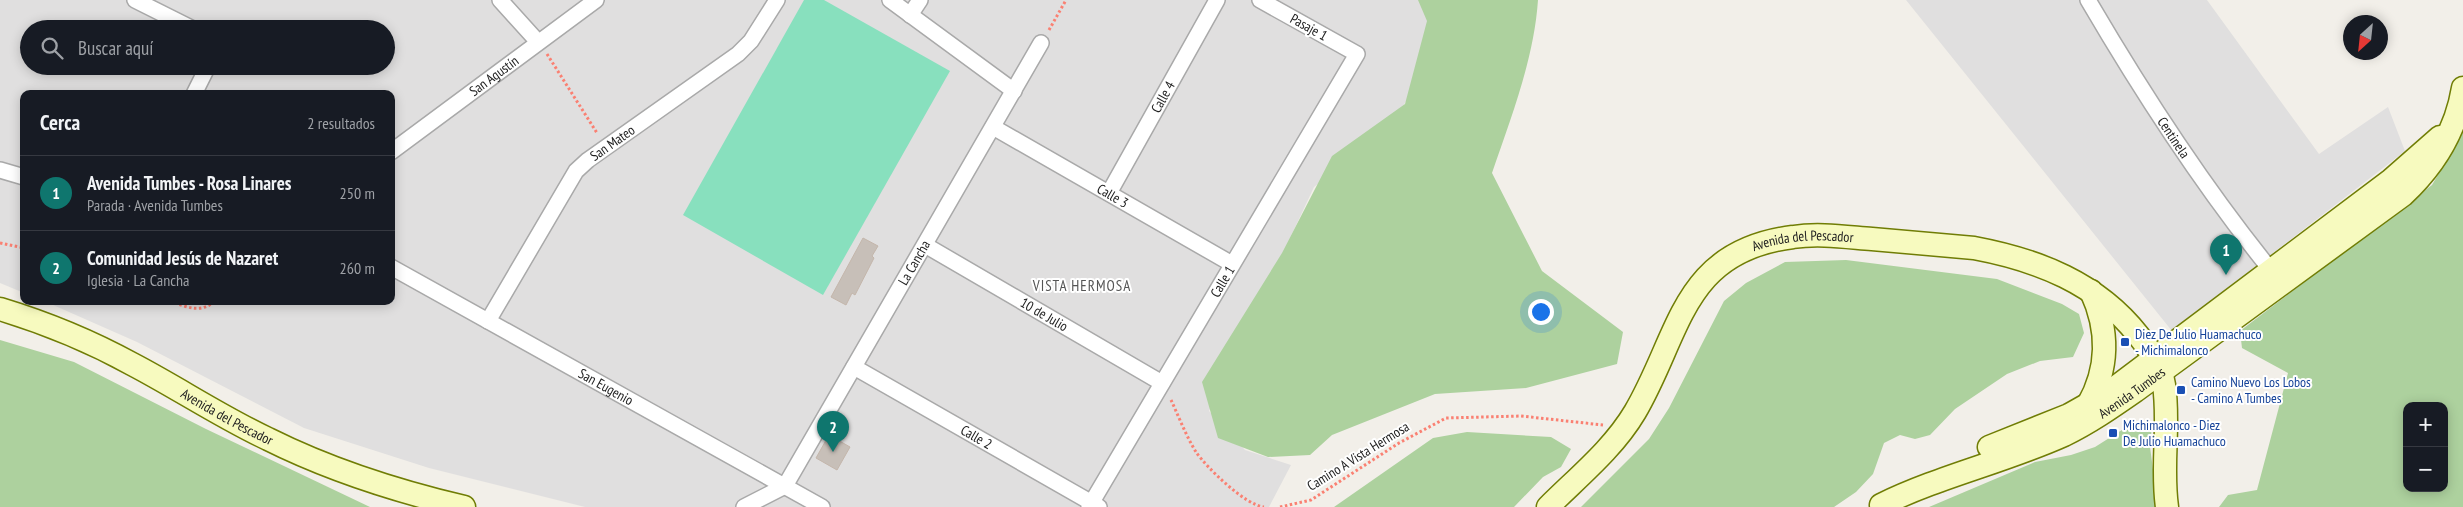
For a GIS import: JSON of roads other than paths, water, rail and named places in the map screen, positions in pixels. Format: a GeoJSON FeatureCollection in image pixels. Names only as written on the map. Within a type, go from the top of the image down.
{"type":"FeatureCollection","features":[{"type":"Feature","properties":{"kind":"main road","name":"Avenida Tumbes"},"geometry":{"type":"LineString","coordinates":[[1880,506],[1918,478],[1945,465],[2055,422],[2158,365],[2403,195],[2432,165],[2454,122],[2463,88]]}},
{"type":"Feature","properties":{"kind":"main road","name":"Avenida Tumbes"},"geometry":{"type":"LineString","coordinates":[[1880,506],[1923,486],[2063,435],[2101,415],[2270,269],[2390,180],[2425,151],[2454,122]]}},
{"type":"Feature","properties":{"kind":"main road","name":"Avenida del Pescador"},"geometry":{"type":"LineString","coordinates":[[1548,507],[1602,454],[1624,428],[1647,391],[1684,307],[1694,291],[1707,277],[1736,255],[1772,241],[1812,235],[1974,248],[2039,265],[2090,290],[2132,327],[2158,365]]}},
{"type":"Feature","properties":{"kind":"main road"},"geometry":{"type":"LineString","coordinates":[[2088,405],[2100,381],[2105,353],[2102,318],[2090,290]]}},
{"type":"Feature","properties":{"kind":"main road","name":"Avenida del Pescador"},"geometry":{"type":"LineString","coordinates":[[0,309],[98,346],[232,421],[304,456],[385,486],[464,507]]}},
{"type":"Feature","properties":{"kind":"main road"},"geometry":{"type":"LineString","coordinates":[[2158,365],[2165,394],[2164,455],[2167,507]]}},
{"type":"Feature","properties":{"kind":"street"},"geometry":{"type":"LineString","coordinates":[[135,0],[175,20]]}},
{"type":"Feature","properties":{"kind":"street"},"geometry":{"type":"LineString","coordinates":[[500,0],[538,42]]}},
{"type":"Feature","properties":{"kind":"street","name":"San Agustín"},"geometry":{"type":"LineString","coordinates":[[395,149],[596,0]]}},
{"type":"Feature","properties":{"kind":"street","name":"San Mateo"},"geometry":{"type":"LineString","coordinates":[[488,321],[570,179],[582,165],[738,54],[751,41],[777,0]]}},
{"type":"Feature","properties":{"kind":"street"},"geometry":{"type":"LineString","coordinates":[[890,0],[1014,91]]}},
{"type":"Feature","properties":{"kind":"street"},"geometry":{"type":"LineString","coordinates":[[910,15],[920,0]]}},
{"type":"Feature","properties":{"kind":"street","name":"Calle 4"},"geometry":{"type":"LineString","coordinates":[[1109,193],[1217,0]]}},
{"type":"Feature","properties":{"kind":"street","name":"Pasaje 1"},"geometry":{"type":"LineString","coordinates":[[1260,0],[1357,54]]}},
{"type":"Feature","properties":{"kind":"street","name":"Centinela"},"geometry":{"type":"LineString","coordinates":[[2088,0],[2180,148],[2229,218],[2270,269]]}},
{"type":"Feature","properties":{"kind":"street","name":"La Cancha"},"geometry":{"type":"LineString","coordinates":[[785,486],[1041,43]]}},
{"type":"Feature","properties":{"kind":"street","name":"Calle 1"},"geometry":{"type":"LineString","coordinates":[[1093,506],[1162,383],[1357,54]]}},
{"type":"Feature","properties":{"kind":"street"},"geometry":{"type":"LineString","coordinates":[[196,90],[204,75]]}},
{"type":"Feature","properties":{"kind":"street","name":"Calle 3"},"geometry":{"type":"LineString","coordinates":[[993,127],[1232,264]]}},
{"type":"Feature","properties":{"kind":"street"},"geometry":{"type":"LineString","coordinates":[[0,170],[20,176]]}},
{"type":"Feature","properties":{"kind":"street","name":"10 de Julio"},"geometry":{"type":"LineString","coordinates":[[925,245],[1162,383]]}},
{"type":"Feature","properties":{"kind":"street","name":"San Eugenio"},"geometry":{"type":"LineString","coordinates":[[395,269],[822,507]]}},
{"type":"Feature","properties":{"kind":"street","name":"Calle 2"},"geometry":{"type":"LineString","coordinates":[[854,367],[1093,506]]}},
{"type":"Feature","properties":{"kind":"street"},"geometry":{"type":"LineString","coordinates":[[744,507],[785,486]]}},
{"type":"Feature","properties":{"kind":"place","name":"Avenida Tumbes - Rosa Linares"},"geometry":{"type":"Point","coordinates":[2226,275]}},
{"type":"Feature","properties":{"kind":"place","name":"Diez De Julio Huamachuco - Michimalonco"},"geometry":{"type":"Point","coordinates":[2125,342]}},
{"type":"Feature","properties":{"kind":"place","name":"Camino Nuevo Los Lobos - Camino A Tumbes"},"geometry":{"type":"Point","coordinates":[2181,390]}},
{"type":"Feature","properties":{"kind":"place","name":"Michimalonco - Diez De Julio Huamachuco"},"geometry":{"type":"Point","coordinates":[2113,433]}},
{"type":"Feature","properties":{"kind":"place","name":"Comunidad Jesús de Nazaret"},"geometry":{"type":"Point","coordinates":[833,452]}},
{"type":"Feature","properties":{"kind":"district","name":"VISTA HERMOSA"},"geometry":{"type":"Point","coordinates":[1082,285]}}]}
